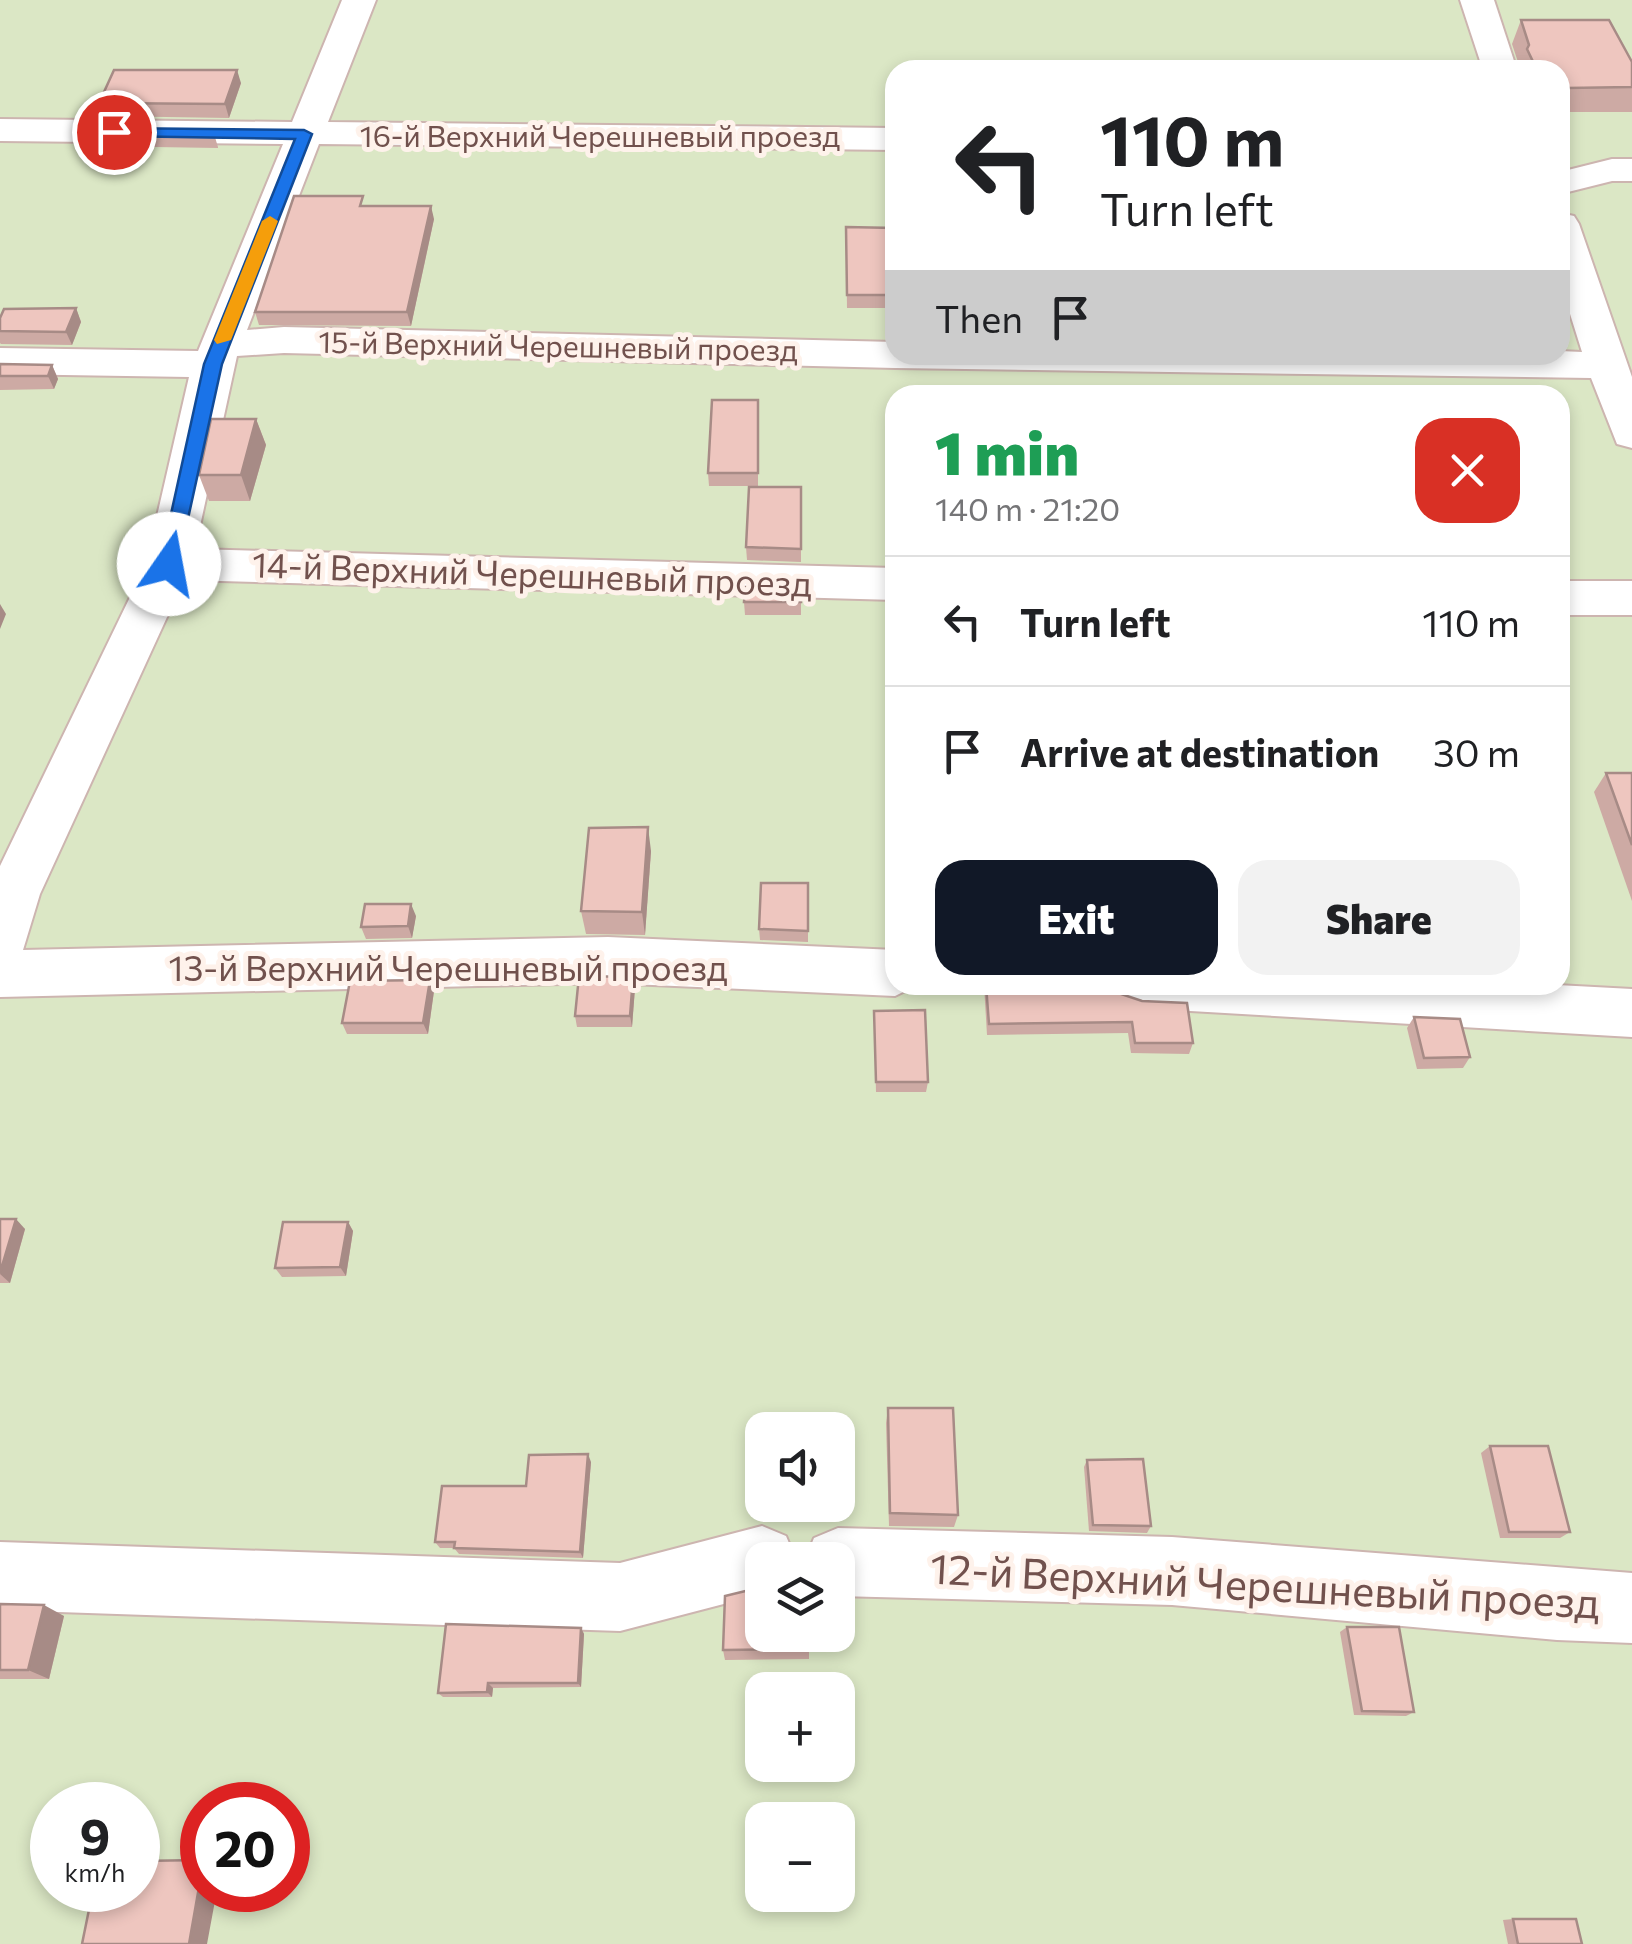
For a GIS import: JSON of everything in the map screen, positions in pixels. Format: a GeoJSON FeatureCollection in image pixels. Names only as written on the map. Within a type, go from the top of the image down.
{"type":"FeatureCollection","features":[{"type":"Feature","properties":{"kind":"lane"},"geometry":{"type":"LineString","coordinates":[[0,942],[14,894],[169,564],[217,354],[359,0]]}},
{"type":"Feature","properties":{"kind":"lane"},"geometry":{"type":"LineString","coordinates":[[1477,0],[1497,60]]}},
{"type":"Feature","properties":{"kind":"lane","name":"16-й Верхний Черешневый проезд"},"geometry":{"type":"LineString","coordinates":[[0,130],[885,139]]}},
{"type":"Feature","properties":{"kind":"lane"},"geometry":{"type":"LineString","coordinates":[[1570,180],[1612,170],[1632,170]]}},
{"type":"Feature","properties":{"kind":"lane"},"geometry":{"type":"LineString","coordinates":[[1570,248],[1613,350],[1632,434]]}},
{"type":"Feature","properties":{"kind":"lane","name":"15-й Верхний Черешневый проезд"},"geometry":{"type":"LineString","coordinates":[[0,361],[217,354],[284,340],[885,355]]}},
{"type":"Feature","properties":{"kind":"lane","name":"15-й Верхний Черешневый проезд"},"geometry":{"type":"LineString","coordinates":[[1570,350],[1613,350]]}},
{"type":"Feature","properties":{"kind":"lane","name":"14-й Верхний Черешневый проезд"},"geometry":{"type":"LineString","coordinates":[[169,564],[885,584]]}},
{"type":"Feature","properties":{"kind":"lane"},"geometry":{"type":"LineString","coordinates":[[1570,598],[1632,598]]}},
{"type":"Feature","properties":{"kind":"lane","name":"13-й Верхний Черешневый проезд"},"geometry":{"type":"LineString","coordinates":[[0,974],[608,960],[885,974]]}},
{"type":"Feature","properties":{"kind":"lane"},"geometry":{"type":"LineString","coordinates":[[1322,995],[1632,1012]]}},
{"type":"Feature","properties":{"kind":"lane","name":"12-й Верхний Черешневый проезд"},"geometry":{"type":"LineString","coordinates":[[855,1562],[1172,1571],[1557,1605],[1632,1608]]}},
{"type":"Feature","properties":{"kind":"lane"},"geometry":{"type":"LineString","coordinates":[[0,1576],[620,1597],[745,1564]]}},
{"type":"Feature","properties":{"kind":"green space"},"geometry":{"type":"Polygon","coordinates":[[[0,0],[1632,0],[1632,1944],[0,1944],[0,0]]]}},
{"type":"Feature","properties":{"kind":"building"},"geometry":{"type":"Polygon","coordinates":[[[1521,20],[1609,20],[1632,62],[1632,87],[1570,88],[1570,60],[1532,60],[1521,20]]]}},
{"type":"Feature","properties":{"kind":"building"},"geometry":{"type":"Polygon","coordinates":[[[114,70],[237,70],[225,104],[99,103],[114,70]]]}},
{"type":"Feature","properties":{"kind":"building"},"geometry":{"type":"Polygon","coordinates":[[[86,132],[214,134],[213,135],[86,132]]]}},
{"type":"Feature","properties":{"kind":"building"},"geometry":{"type":"Polygon","coordinates":[[[294,196],[363,196],[360,206],[431,206],[407,312],[255,312],[294,196]]]}},
{"type":"Feature","properties":{"kind":"building"},"geometry":{"type":"Polygon","coordinates":[[[846,227],[885,228],[885,295],[847,295],[846,227]]]}},
{"type":"Feature","properties":{"kind":"building"},"geometry":{"type":"Polygon","coordinates":[[[76,308],[66,332],[0,331],[4,309],[76,308]]]}},
{"type":"Feature","properties":{"kind":"building"},"geometry":{"type":"Polygon","coordinates":[[[0,364],[52,365],[48,376],[0,376],[0,364]]]}},
{"type":"Feature","properties":{"kind":"building"},"geometry":{"type":"Polygon","coordinates":[[[712,400],[758,400],[758,473],[708,473],[712,400]]]}},
{"type":"Feature","properties":{"kind":"building"},"geometry":{"type":"Polygon","coordinates":[[[211,419],[256,419],[241,475],[199,475],[211,419]]]}},
{"type":"Feature","properties":{"kind":"building"},"geometry":{"type":"Polygon","coordinates":[[[749,487],[801,487],[801,549],[746,547],[749,487]]]}},
{"type":"Feature","properties":{"kind":"building"},"geometry":{"type":"Polygon","coordinates":[[[745,587],[801,588],[801,602],[744,602],[745,587]]]}},
{"type":"Feature","properties":{"kind":"building"},"geometry":{"type":"Polygon","coordinates":[[[1606,773],[1632,773],[1632,845],[1606,773]]]}},
{"type":"Feature","properties":{"kind":"building"},"geometry":{"type":"Polygon","coordinates":[[[648,827],[642,912],[581,911],[589,828],[648,827]]]}},
{"type":"Feature","properties":{"kind":"building"},"geometry":{"type":"Polygon","coordinates":[[[761,883],[808,883],[808,931],[759,929],[761,883]]]}},
{"type":"Feature","properties":{"kind":"building"},"geometry":{"type":"Polygon","coordinates":[[[365,904],[411,904],[408,926],[361,927],[365,904]]]}},
{"type":"Feature","properties":{"kind":"building"},"geometry":{"type":"Polygon","coordinates":[[[579,976],[633,977],[630,1016],[575,1016],[579,976]]]}},
{"type":"Feature","properties":{"kind":"building"},"geometry":{"type":"Polygon","coordinates":[[[430,980],[423,1023],[342,1023],[350,981],[430,980]]]}},
{"type":"Feature","properties":{"kind":"building"},"geometry":{"type":"Polygon","coordinates":[[[987,995],[1124,995],[1142,1001],[1187,1003],[1193,1043],[1135,1043],[1132,1022],[989,1024],[987,995]]]}},
{"type":"Feature","properties":{"kind":"building"},"geometry":{"type":"Polygon","coordinates":[[[925,1010],[928,1082],[876,1082],[874,1011],[925,1010]]]}},
{"type":"Feature","properties":{"kind":"building"},"geometry":{"type":"Polygon","coordinates":[[[1414,1017],[1460,1019],[1470,1057],[1424,1058],[1414,1017]]]}},
{"type":"Feature","properties":{"kind":"building"},"geometry":{"type":"Polygon","coordinates":[[[0,1219],[16,1219],[0,1273],[0,1219]]]}},
{"type":"Feature","properties":{"kind":"building"},"geometry":{"type":"Polygon","coordinates":[[[283,1222],[348,1222],[340,1267],[275,1268],[283,1222]]]}},
{"type":"Feature","properties":{"kind":"building"},"geometry":{"type":"Polygon","coordinates":[[[888,1408],[953,1408],[958,1515],[890,1513],[888,1408]]]}},
{"type":"Feature","properties":{"kind":"building"},"geometry":{"type":"Polygon","coordinates":[[[1490,1446],[1548,1446],[1570,1532],[1509,1532],[1490,1446]]]}},
{"type":"Feature","properties":{"kind":"building"},"geometry":{"type":"Polygon","coordinates":[[[588,1454],[580,1552],[454,1548],[455,1542],[435,1542],[442,1486],[526,1486],[529,1455],[588,1454]]]}},
{"type":"Feature","properties":{"kind":"building"},"geometry":{"type":"Polygon","coordinates":[[[1143,1459],[1151,1526],[1093,1525],[1087,1460],[1143,1459]]]}},
{"type":"Feature","properties":{"kind":"building"},"geometry":{"type":"Polygon","coordinates":[[[745,1591],[745,1650],[723,1650],[725,1596],[745,1591]]]}},
{"type":"Feature","properties":{"kind":"building"},"geometry":{"type":"Polygon","coordinates":[[[0,1604],[44,1605],[28,1670],[0,1670],[0,1604]]]}},
{"type":"Feature","properties":{"kind":"building"},"geometry":{"type":"Polygon","coordinates":[[[446,1624],[581,1628],[578,1683],[488,1683],[487,1692],[438,1693],[446,1624]]]}},
{"type":"Feature","properties":{"kind":"building"},"geometry":{"type":"Polygon","coordinates":[[[1347,1627],[1399,1627],[1414,1712],[1362,1711],[1347,1627]]]}},
{"type":"Feature","properties":{"kind":"building"},"geometry":{"type":"Polygon","coordinates":[[[180,1860],[180,1912],[195,1912],[189,1944],[82,1944],[89,1912],[160,1912],[160,1861],[180,1860]]]}},
{"type":"Feature","properties":{"kind":"building"},"geometry":{"type":"Polygon","coordinates":[[[1513,1919],[1576,1919],[1582,1944],[1518,1944],[1513,1919]]]}},
{"type":"Feature","properties":{"kind":"slow traffic"},"geometry":{"type":"LineString","coordinates":[[223,340],[270,221]]}},
{"type":"Feature","properties":{"kind":"route"},"geometry":{"type":"LineString","coordinates":[[114,132],[304,134],[213,364],[169,564]]}}]}
